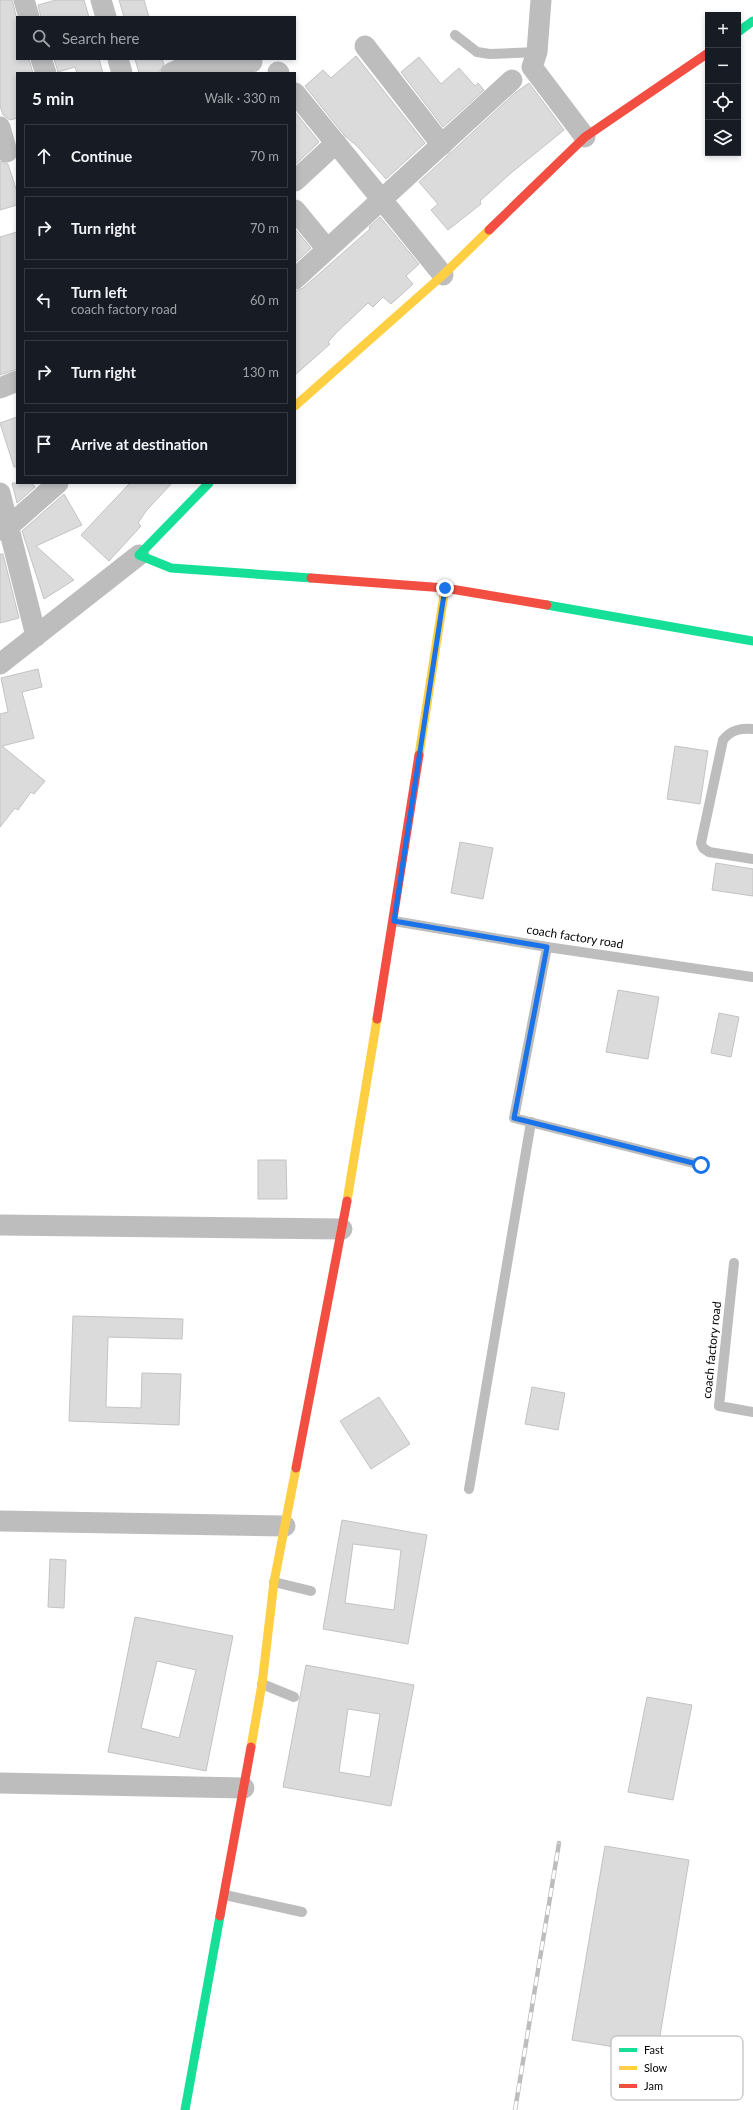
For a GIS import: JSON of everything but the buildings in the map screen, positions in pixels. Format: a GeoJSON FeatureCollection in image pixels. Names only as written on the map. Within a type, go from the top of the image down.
{"type":"FeatureCollection","features":[{"type":"Feature","properties":{"kind":"street"},"geometry":{"type":"LineString","coordinates":[[24,0],[29,16]]}},
{"type":"Feature","properties":{"kind":"street"},"geometry":{"type":"LineString","coordinates":[[101,0],[106,16]]}},
{"type":"Feature","properties":{"kind":"street"},"geometry":{"type":"LineString","coordinates":[[541,0],[537,52],[532,67],[585,137]]}},
{"type":"Feature","properties":{"kind":"street"},"geometry":{"type":"LineString","coordinates":[[741,30],[753,21]]}},
{"type":"Feature","properties":{"kind":"street"},"geometry":{"type":"LineString","coordinates":[[365,46],[442,145]]}},
{"type":"Feature","properties":{"kind":"street"},"geometry":{"type":"LineString","coordinates":[[296,405],[443,275],[585,137],[705,54]]}},
{"type":"Feature","properties":{"kind":"street"},"geometry":{"type":"LineString","coordinates":[[41,60],[46,72]]}},
{"type":"Feature","properties":{"kind":"street"},"geometry":{"type":"LineString","coordinates":[[118,60],[122,72]]}},
{"type":"Feature","properties":{"kind":"street"},"geometry":{"type":"LineString","coordinates":[[173,72],[191,64],[252,62]]}},
{"type":"Feature","properties":{"kind":"street"},"geometry":{"type":"LineString","coordinates":[[296,278],[512,80]]}},
{"type":"Feature","properties":{"kind":"street"},"geometry":{"type":"LineString","coordinates":[[296,94],[443,275]]}},
{"type":"Feature","properties":{"kind":"street"},"geometry":{"type":"LineString","coordinates":[[0,127],[11,151]]}},
{"type":"Feature","properties":{"kind":"street"},"geometry":{"type":"LineString","coordinates":[[296,180],[336,143]]}},
{"type":"Feature","properties":{"kind":"street"},"geometry":{"type":"LineString","coordinates":[[296,211],[328,249]]}},
{"type":"Feature","properties":{"kind":"street"},"geometry":{"type":"LineString","coordinates":[[0,388],[16,381]]}},
{"type":"Feature","properties":{"kind":"street"},"geometry":{"type":"LineString","coordinates":[[4,528],[57,484]]}},
{"type":"Feature","properties":{"kind":"street"},"geometry":{"type":"LineString","coordinates":[[0,664],[139,555],[208,484]]}},
{"type":"Feature","properties":{"kind":"street"},"geometry":{"type":"LineString","coordinates":[[0,493],[4,528],[36,636]]}},
{"type":"Feature","properties":{"kind":"street"},"geometry":{"type":"LineString","coordinates":[[139,555],[171,568],[445,588],[753,642]]}},
{"type":"Feature","properties":{"kind":"street"},"geometry":{"type":"LineString","coordinates":[[185,2110],[262,1684],[274,1582],[342,1229],[394,921],[445,588]]}},
{"type":"Feature","properties":{"kind":"street"},"geometry":{"type":"LineString","coordinates":[[0,1226],[342,1229]]}},
{"type":"Feature","properties":{"kind":"street"},"geometry":{"type":"LineString","coordinates":[[0,1521],[285,1526]]}},
{"type":"Feature","properties":{"kind":"street"},"geometry":{"type":"LineString","coordinates":[[0,1783],[244,1788]]}},
{"type":"Feature","properties":{"kind":"lane"},"geometry":{"type":"LineString","coordinates":[[455,35],[477,52],[490,54],[537,52]]}},
{"type":"Feature","properties":{"kind":"lane"},"geometry":{"type":"LineString","coordinates":[[753,729],[735,730],[728,734],[723,740],[701,836],[704,848],[709,852],[753,859]]}},
{"type":"Feature","properties":{"kind":"lane","name":"coach factory road"},"geometry":{"type":"LineString","coordinates":[[394,921],[547,947],[753,977]]}},
{"type":"Feature","properties":{"kind":"lane"},"geometry":{"type":"LineString","coordinates":[[547,947],[514,1118],[701,1165]]}},
{"type":"Feature","properties":{"kind":"lane"},"geometry":{"type":"LineString","coordinates":[[469,1489],[531,1122]]}},
{"type":"Feature","properties":{"kind":"lane","name":"coach factory road"},"geometry":{"type":"LineString","coordinates":[[734,1263],[718,1406],[753,1412]]}},
{"type":"Feature","properties":{"kind":"lane"},"geometry":{"type":"LineString","coordinates":[[274,1582],[311,1591]]}},
{"type":"Feature","properties":{"kind":"lane"},"geometry":{"type":"LineString","coordinates":[[262,1684],[294,1697]]}},
{"type":"Feature","properties":{"kind":"lane"},"geometry":{"type":"LineString","coordinates":[[225,1895],[302,1912]]}},
{"type":"Feature","properties":{"kind":"railway"},"geometry":{"type":"LineString","coordinates":[[515,2110],[559,1843]]}},
{"type":"Feature","properties":{"kind":"traffic: fast"},"geometry":{"type":"LineString","coordinates":[[741,30],[753,21]]}},
{"type":"Feature","properties":{"kind":"traffic: fast"},"geometry":{"type":"LineString","coordinates":[[208,484],[139,555],[171,568],[311,578]]}},
{"type":"Feature","properties":{"kind":"traffic: fast"},"geometry":{"type":"LineString","coordinates":[[547,605],[753,641]]}},
{"type":"Feature","properties":{"kind":"traffic: fast"},"geometry":{"type":"LineString","coordinates":[[185,2110],[220,1916]]}},
{"type":"Feature","properties":{"kind":"traffic: slow"},"geometry":{"type":"LineString","coordinates":[[296,405],[443,275],[489,230]]}},
{"type":"Feature","properties":{"kind":"traffic: slow"},"geometry":{"type":"LineString","coordinates":[[419,755],[445,588]]}},
{"type":"Feature","properties":{"kind":"traffic: slow"},"geometry":{"type":"LineString","coordinates":[[347,1201],[377,1019]]}},
{"type":"Feature","properties":{"kind":"traffic: slow"},"geometry":{"type":"LineString","coordinates":[[251,1747],[262,1684],[274,1582],[296,1468]]}},
{"type":"Feature","properties":{"kind":"traffic: jam"},"geometry":{"type":"LineString","coordinates":[[489,230],[585,137],[705,55]]}},
{"type":"Feature","properties":{"kind":"traffic: jam"},"geometry":{"type":"LineString","coordinates":[[311,578],[445,588],[547,605]]}},
{"type":"Feature","properties":{"kind":"traffic: jam"},"geometry":{"type":"LineString","coordinates":[[377,1019],[419,755]]}},
{"type":"Feature","properties":{"kind":"traffic: jam"},"geometry":{"type":"LineString","coordinates":[[296,1468],[347,1201]]}},
{"type":"Feature","properties":{"kind":"traffic: jam"},"geometry":{"type":"LineString","coordinates":[[220,1916],[251,1747]]}},
{"type":"Feature","properties":{"kind":"route"},"geometry":{"type":"LineString","coordinates":[[445,588],[394,921],[547,947],[514,1118],[701,1165]]}}]}
